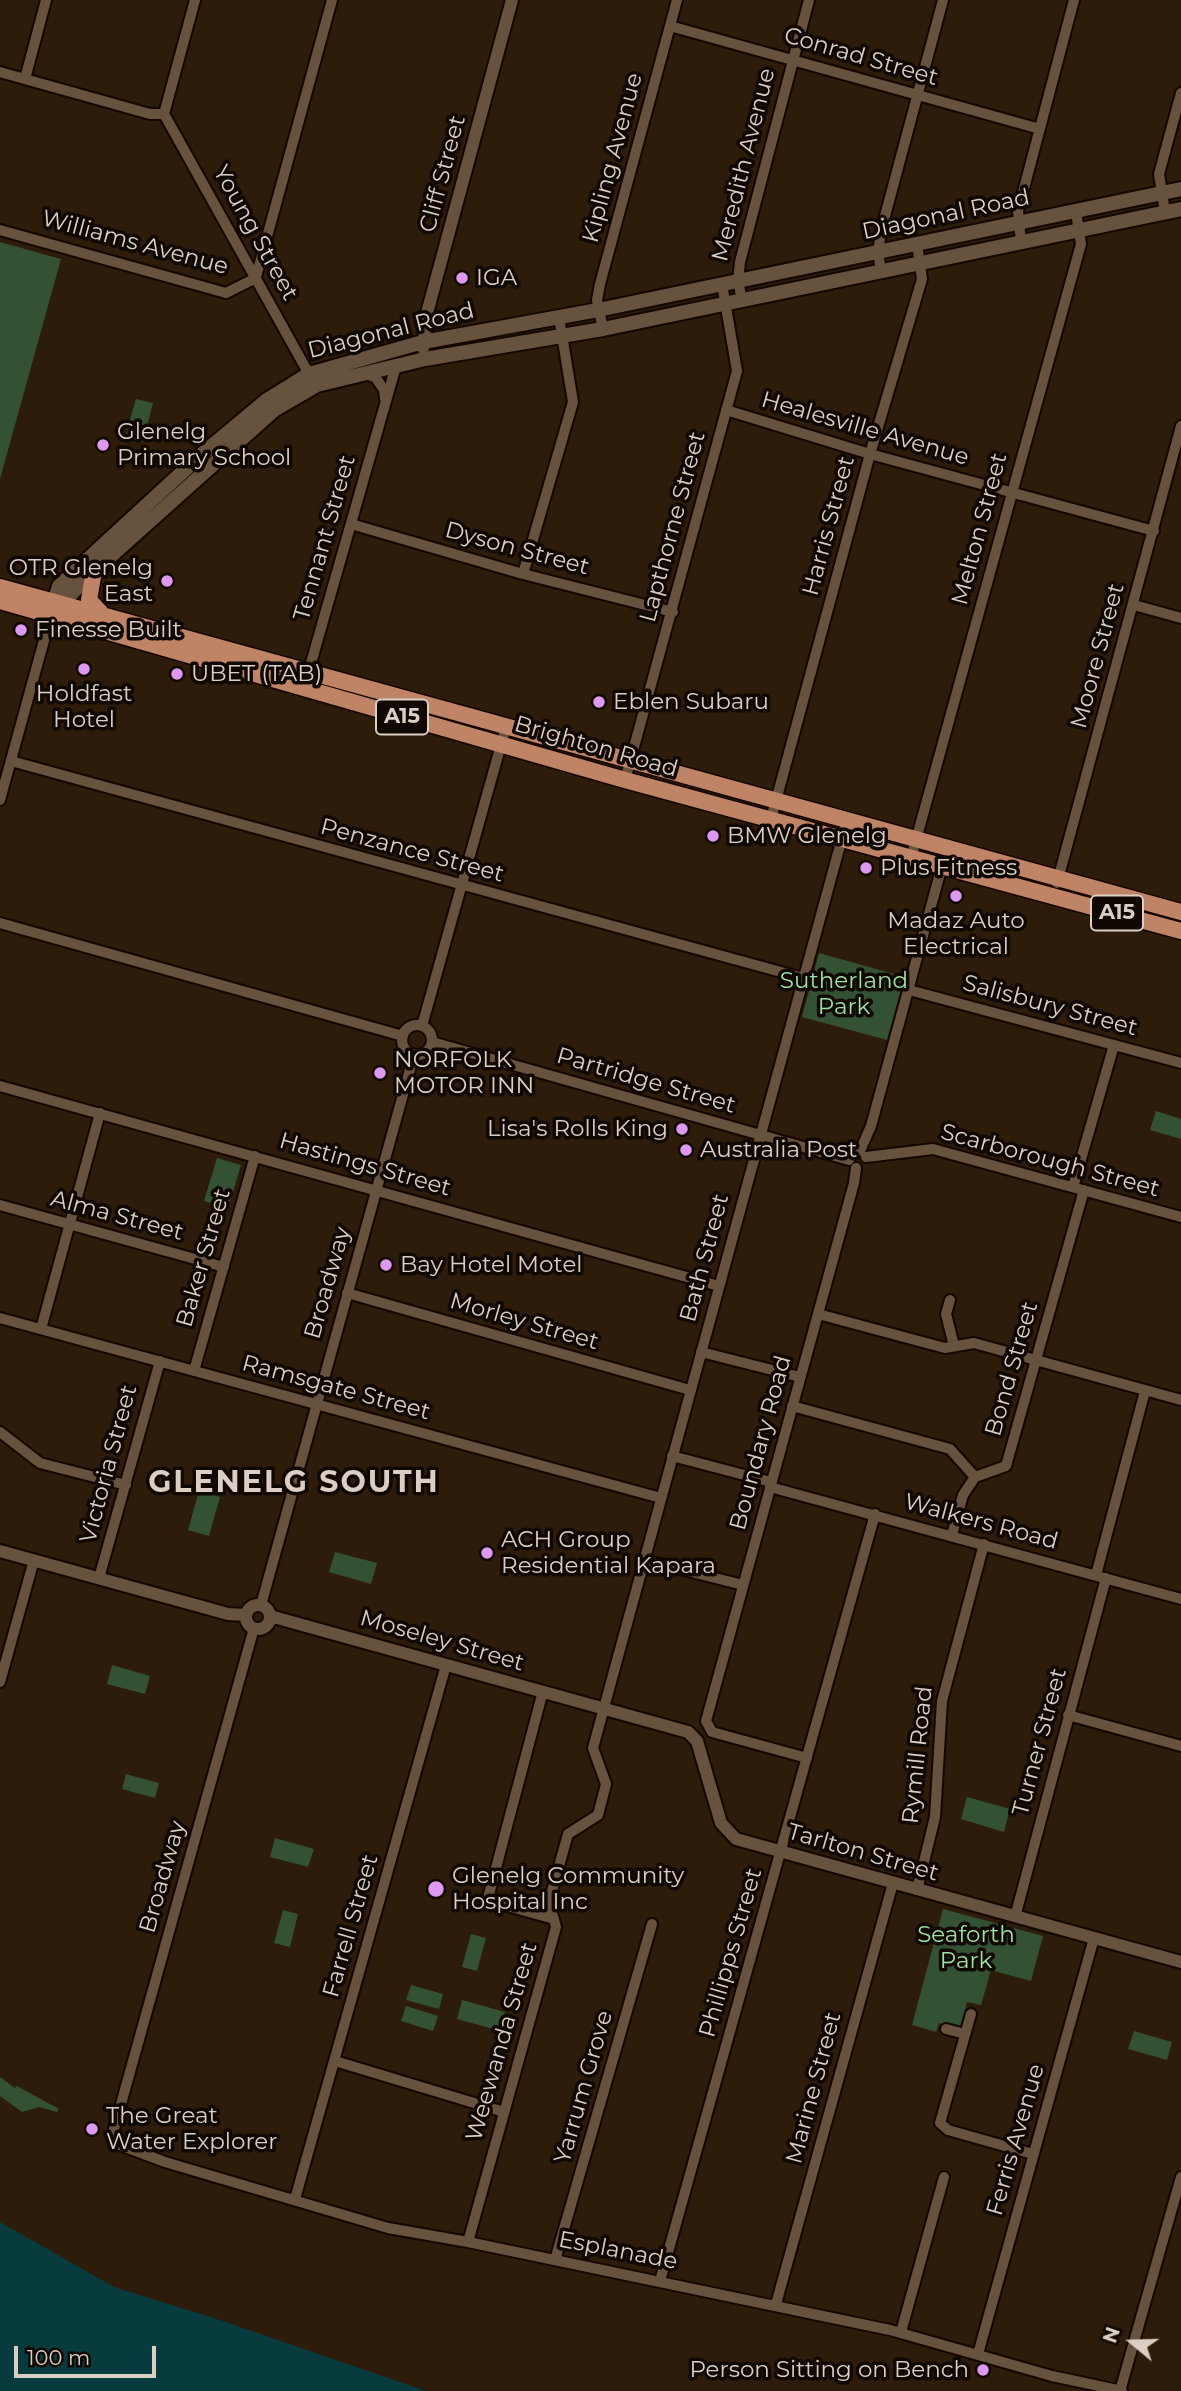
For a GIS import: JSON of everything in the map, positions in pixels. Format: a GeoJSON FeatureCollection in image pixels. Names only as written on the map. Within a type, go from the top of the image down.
{"type":"FeatureCollection","features":[{"type":"Feature","properties":{"kind":"main road","name":"Diagonal Road"},"geometry":{"type":"LineString","coordinates":[[56,607],[59,586],[201,455],[267,400],[309,374],[423,342],[598,310],[1181,189]]}},
{"type":"Feature","properties":{"kind":"main road","name":"Diagonal Road"},"geometry":{"type":"LineString","coordinates":[[56,607],[274,410],[317,385],[425,359],[603,329],[1181,209]]}},
{"type":"Feature","properties":{"kind":"main road"},"geometry":{"type":"LineString","coordinates":[[94,571],[89,600],[103,615]]}},
{"type":"Feature","properties":{"kind":"main road","name":"Brighton Road"},"geometry":{"type":"LineString","coordinates":[[0,587],[56,607],[306,679],[506,727],[1181,912]]}},
{"type":"Feature","properties":{"kind":"main road","name":"Brighton Road"},"geometry":{"type":"LineString","coordinates":[[0,601],[103,615],[502,744],[625,780],[1181,930]]}},
{"type":"Feature","properties":{"kind":"street"},"geometry":{"type":"LineString","coordinates":[[25,79],[46,0]]}},
{"type":"Feature","properties":{"kind":"street"},"geometry":{"type":"LineString","coordinates":[[0,72],[150,114],[164,114],[195,0]]}},
{"type":"Feature","properties":{"kind":"street"},"geometry":{"type":"LineString","coordinates":[[256,277],[332,0]]}},
{"type":"Feature","properties":{"kind":"street","name":"Cliff Street"},"geometry":{"type":"LineString","coordinates":[[425,359],[423,342],[428,313],[512,0]]}},
{"type":"Feature","properties":{"kind":"street","name":"Kipling Avenue"},"geometry":{"type":"LineString","coordinates":[[603,329],[598,310],[600,284],[677,0]]}},
{"type":"Feature","properties":{"kind":"street","name":"Meredith Avenue"},"geometry":{"type":"LineString","coordinates":[[742,300],[737,281],[809,0]]}},
{"type":"Feature","properties":{"kind":"street"},"geometry":{"type":"LineString","coordinates":[[881,271],[878,253],[943,0]]}},
{"type":"Feature","properties":{"kind":"street"},"geometry":{"type":"LineString","coordinates":[[1021,242],[1017,223],[1074,0]]}},
{"type":"Feature","properties":{"kind":"street","name":"Conrad Street"},"geometry":{"type":"LineString","coordinates":[[670,26],[1040,129]]}},
{"type":"Feature","properties":{"kind":"street"},"geometry":{"type":"LineString","coordinates":[[1165,212],[1159,174],[1181,93]]}},
{"type":"Feature","properties":{"kind":"street","name":"Young Street"},"geometry":{"type":"LineString","coordinates":[[164,114],[309,374]]}},
{"type":"Feature","properties":{"kind":"street","name":"Melton Street"},"geometry":{"type":"LineString","coordinates":[[911,858],[1081,244],[1076,212]]}},
{"type":"Feature","properties":{"kind":"street","name":"Williams Avenue"},"geometry":{"type":"LineString","coordinates":[[0,230],[226,293],[256,277]]}},
{"type":"Feature","properties":{"kind":"street","name":"Harris Street"},"geometry":{"type":"LineString","coordinates":[[771,819],[870,454],[922,279],[917,244]]}},
{"type":"Feature","properties":{"kind":"street","name":"Lapthorne Street"},"geometry":{"type":"LineString","coordinates":[[625,780],[737,371],[722,284]]}},
{"type":"Feature","properties":{"kind":"street"},"geometry":{"type":"LineString","coordinates":[[428,313],[431,331],[443,338]]}},
{"type":"Feature","properties":{"kind":"street"},"geometry":{"type":"LineString","coordinates":[[523,574],[573,402],[559,317]]}},
{"type":"Feature","properties":{"kind":"street","name":"Tennant Street"},"geometry":{"type":"LineString","coordinates":[[306,679],[396,366]]}},
{"type":"Feature","properties":{"kind":"street"},"geometry":{"type":"LineString","coordinates":[[364,373],[376,378],[384,390],[385,402]]}},
{"type":"Feature","properties":{"kind":"street","name":"Healesville Avenue"},"geometry":{"type":"LineString","coordinates":[[726,410],[870,454],[1154,531]]}},
{"type":"Feature","properties":{"kind":"street","name":"Moore Street"},"geometry":{"type":"LineString","coordinates":[[1054,897],[1154,531],[1176,467],[1181,426]]}},
{"type":"Feature","properties":{"kind":"street","name":"Dyson Street"},"geometry":{"type":"LineString","coordinates":[[351,524],[523,574],[673,612]]}},
{"type":"Feature","properties":{"kind":"street"},"geometry":{"type":"LineString","coordinates":[[1134,605],[1181,618]]}},
{"type":"Feature","properties":{"kind":"street"},"geometry":{"type":"LineString","coordinates":[[0,800],[56,607]]}},
{"type":"Feature","properties":{"kind":"street"},"geometry":{"type":"LineString","coordinates":[[422,1026],[506,727]]}},
{"type":"Feature","properties":{"kind":"street","name":"Penzance Street"},"geometry":{"type":"LineString","coordinates":[[0,750],[12,757],[460,886],[803,978]]}},
{"type":"Feature","properties":{"kind":"street","name":"Bath Street"},"geometry":{"type":"LineString","coordinates":[[603,1708],[847,820]]}},
{"type":"Feature","properties":{"kind":"street"},"geometry":{"type":"LineString","coordinates":[[853,1164],[864,1165],[863,1154],[942,866]]}},
{"type":"Feature","properties":{"kind":"street"},"geometry":{"type":"LineString","coordinates":[[0,923],[403,1036]]}},
{"type":"Feature","properties":{"kind":"street","name":"Salisbury Street"},"geometry":{"type":"LineString","coordinates":[[909,990],[1181,1063]]}},
{"type":"Feature","properties":{"kind":"street"},"geometry":{"type":"LineString","coordinates":[[412,1026],[422,1026],[430,1032],[432,1042],[424,1054],[414,1055],[406,1050],[403,1036],[412,1026]]}},
{"type":"Feature","properties":{"kind":"street","name":"Partridge Street"},"geometry":{"type":"LineString","coordinates":[[432,1042],[853,1164]]}},
{"type":"Feature","properties":{"kind":"street","name":"Bond Street"},"geometry":{"type":"LineString","coordinates":[[975,1477],[1006,1466],[1114,1045]]}},
{"type":"Feature","properties":{"kind":"street","name":"Broadway"},"geometry":{"type":"LineString","coordinates":[[261,1605],[414,1055]]}},
{"type":"Feature","properties":{"kind":"street","name":"Hastings Street"},"geometry":{"type":"LineString","coordinates":[[0,1086],[719,1286]]}},
{"type":"Feature","properties":{"kind":"street"},"geometry":{"type":"LineString","coordinates":[[41,1329],[100,1113]]}},
{"type":"Feature","properties":{"kind":"street"},"geometry":{"type":"LineString","coordinates":[[871,1126],[875,1147],[883,1155]]}},
{"type":"Feature","properties":{"kind":"street","name":"Scarborough Street"},"geometry":{"type":"LineString","coordinates":[[863,1154],[883,1155],[933,1149],[1181,1217]]}},
{"type":"Feature","properties":{"kind":"street","name":"Baker Street"},"geometry":{"type":"LineString","coordinates":[[194,1371],[255,1156]]}},
{"type":"Feature","properties":{"kind":"street","name":"Boundary Road"},"geometry":{"type":"LineString","coordinates":[[807,1758],[708,1728],[706,1721],[854,1183],[853,1164]]}},
{"type":"Feature","properties":{"kind":"street","name":"Alma Street"},"geometry":{"type":"LineString","coordinates":[[0,1205],[223,1267]]}},
{"type":"Feature","properties":{"kind":"street","name":"Morley Street"},"geometry":{"type":"LineString","coordinates":[[347,1293],[690,1390]]}},
{"type":"Feature","properties":{"kind":"street"},"geometry":{"type":"LineString","coordinates":[[950,1300],[946,1314],[954,1346]]}},
{"type":"Feature","properties":{"kind":"street"},"geometry":{"type":"LineString","coordinates":[[818,1314],[945,1348],[974,1343],[1181,1400]]}},
{"type":"Feature","properties":{"kind":"street","name":"Ramsgate Street"},"geometry":{"type":"LineString","coordinates":[[0,1318],[661,1498]]}},
{"type":"Feature","properties":{"kind":"street"},"geometry":{"type":"LineString","coordinates":[[701,1352],[800,1377]]}},
{"type":"Feature","properties":{"kind":"street","name":"Victoria Street"},"geometry":{"type":"LineString","coordinates":[[99,1578],[159,1361]]}},
{"type":"Feature","properties":{"kind":"street","name":"Turner Street"},"geometry":{"type":"LineString","coordinates":[[1015,1917],[1068,1715],[1145,1391]]}},
{"type":"Feature","properties":{"kind":"street"},"geometry":{"type":"LineString","coordinates":[[792,1406],[950,1449],[975,1477],[963,1494],[952,1535]]}},
{"type":"Feature","properties":{"kind":"street"},"geometry":{"type":"LineString","coordinates":[[0,1432],[40,1462],[126,1485]]}},
{"type":"Feature","properties":{"kind":"street","name":"Walkers Road"},"geometry":{"type":"LineString","coordinates":[[672,1456],[1181,1599]]}},
{"type":"Feature","properties":{"kind":"street","name":"Phillipps Street"},"geometry":{"type":"LineString","coordinates":[[660,2281],[875,1514]]}},
{"type":"Feature","properties":{"kind":"street","name":"Rymill Road"},"geometry":{"type":"LineString","coordinates":[[917,1890],[935,1817],[942,1700],[984,1544]]}},
{"type":"Feature","properties":{"kind":"street"},"geometry":{"type":"LineString","coordinates":[[0,1550],[228,1614],[246,1615]]}},
{"type":"Feature","properties":{"kind":"street"},"geometry":{"type":"LineString","coordinates":[[1,1674],[34,1560]]}},
{"type":"Feature","properties":{"kind":"street"},"geometry":{"type":"LineString","coordinates":[[644,1560],[743,1585]]}},
{"type":"Feature","properties":{"kind":"street"},"geometry":{"type":"LineString","coordinates":[[253,1605],[261,1605],[270,1616],[265,1626],[254,1628],[249,1625],[246,1615],[253,1605]]}},
{"type":"Feature","properties":{"kind":"street","name":"Moseley Street"},"geometry":{"type":"LineString","coordinates":[[270,1616],[603,1708]]}},
{"type":"Feature","properties":{"kind":"street","name":"Broadway"},"geometry":{"type":"LineString","coordinates":[[113,2138],[254,1628]]}},
{"type":"Feature","properties":{"kind":"street","name":"Farrell Street"},"geometry":{"type":"LineString","coordinates":[[295,2199],[446,1665]]}},
{"type":"Feature","properties":{"kind":"street"},"geometry":{"type":"LineString","coordinates":[[543,1691],[488,1898],[493,1902],[554,1919]]}},
{"type":"Feature","properties":{"kind":"street","name":"Tarlton Street"},"geometry":{"type":"LineString","coordinates":[[603,1708],[693,1735],[727,1833],[736,1839],[1181,1962]]}},
{"type":"Feature","properties":{"kind":"street","name":"Weewanda Street"},"geometry":{"type":"LineString","coordinates":[[468,2242],[556,1927],[549,1902],[568,1833],[598,1815],[606,1784],[593,1748],[603,1708]]}},
{"type":"Feature","properties":{"kind":"street"},"geometry":{"type":"LineString","coordinates":[[1068,1715],[1181,1746]]}},
{"type":"Feature","properties":{"kind":"street","name":"Marine Street"},"geometry":{"type":"LineString","coordinates":[[776,2304],[893,1883]]}},
{"type":"Feature","properties":{"kind":"street","name":"Yarrum Grove"},"geometry":{"type":"LineString","coordinates":[[555,2260],[652,1924]]}},
{"type":"Feature","properties":{"kind":"street","name":"Ferris Avenue"},"geometry":{"type":"LineString","coordinates":[[978,2354],[1094,1938]]}},
{"type":"Feature","properties":{"kind":"street"},"geometry":{"type":"LineString","coordinates":[[971,2014],[940,2123],[948,2130],[1034,2154]]}},
{"type":"Feature","properties":{"kind":"street"},"geometry":{"type":"LineString","coordinates":[[946,2028],[965,2034]]}},
{"type":"Feature","properties":{"kind":"street"},"geometry":{"type":"LineString","coordinates":[[335,2061],[504,2112]]}},
{"type":"Feature","properties":{"kind":"street","name":"Esplanade"},"geometry":{"type":"LineString","coordinates":[[113,2138],[125,2149],[388,2228],[776,2304],[901,2332],[1052,2376],[1121,2391]]}},
{"type":"Feature","properties":{"kind":"street"},"geometry":{"type":"LineString","coordinates":[[901,2332],[944,2177]]}},
{"type":"Feature","properties":{"kind":"street"},"geometry":{"type":"LineString","coordinates":[[1121,2391],[1181,2177]]}},
{"type":"Feature","properties":{"kind":"green space"},"geometry":{"type":"Polygon","coordinates":[[[0,242],[61,259],[0,479],[0,242]]]}},
{"type":"Feature","properties":{"kind":"green space"},"geometry":{"type":"Polygon","coordinates":[[[136,399],[153,403],[143,442],[125,437],[136,399]]]}},
{"type":"Feature","properties":{"kind":"green space","name":"Sutherland Park"},"geometry":{"type":"Polygon","coordinates":[[[819,953],[905,977],[887,1040],[802,1017],[819,953]]]}},
{"type":"Feature","properties":{"kind":"green space"},"geometry":{"type":"Polygon","coordinates":[[[1156,1111],[1181,1119],[1181,1139],[1150,1130],[1156,1111]]]}},
{"type":"Feature","properties":{"kind":"green space"},"geometry":{"type":"Polygon","coordinates":[[[217,1158],[241,1165],[228,1208],[204,1201],[217,1158]]]}},
{"type":"Feature","properties":{"kind":"green space"},"geometry":{"type":"Polygon","coordinates":[[[199,1491],[220,1497],[209,1536],[188,1530],[199,1491]]]}},
{"type":"Feature","properties":{"kind":"green space"},"geometry":{"type":"Polygon","coordinates":[[[335,1552],[377,1563],[371,1584],[329,1572],[335,1552]]]}},
{"type":"Feature","properties":{"kind":"green space"},"geometry":{"type":"Polygon","coordinates":[[[112,1665],[150,1676],[145,1694],[107,1684],[112,1665]]]}},
{"type":"Feature","properties":{"kind":"green space"},"geometry":{"type":"Polygon","coordinates":[[[126,1774],[159,1783],[155,1798],[122,1789],[126,1774]]]}},
{"type":"Feature","properties":{"kind":"green space"},"geometry":{"type":"Polygon","coordinates":[[[967,1797],[1010,1809],[1004,1832],[961,1819],[967,1797]]]}},
{"type":"Feature","properties":{"kind":"green space"},"geometry":{"type":"Polygon","coordinates":[[[275,1838],[314,1849],[308,1867],[270,1857],[275,1838]]]}},
{"type":"Feature","properties":{"kind":"green space","name":"Seaforth Park"},"geometry":{"type":"Polygon","coordinates":[[[943,1909],[1043,1936],[1031,1981],[991,1970],[981,2005],[967,2002],[960,2028],[939,2023],[936,2032],[912,2025],[943,1909]]]}},
{"type":"Feature","properties":{"kind":"green space"},"geometry":{"type":"Polygon","coordinates":[[[283,1910],[298,1914],[290,1947],[274,1943],[283,1910]]]}},
{"type":"Feature","properties":{"kind":"green space"},"geometry":{"type":"Polygon","coordinates":[[[471,1934],[486,1938],[477,1971],[462,1967],[471,1934]]]}},
{"type":"Feature","properties":{"kind":"green space"},"geometry":{"type":"Polygon","coordinates":[[[411,1985],[443,1994],[439,2009],[406,2000],[411,1985]]]}},
{"type":"Feature","properties":{"kind":"green space"},"geometry":{"type":"Polygon","coordinates":[[[462,2000],[505,2012],[500,2031],[457,2019],[462,2000]]]}},
{"type":"Feature","properties":{"kind":"green space"},"geometry":{"type":"Polygon","coordinates":[[[406,2006],[438,2016],[433,2031],[401,2021],[406,2006]]]}},
{"type":"Feature","properties":{"kind":"green space"},"geometry":{"type":"Polygon","coordinates":[[[1134,2031],[1172,2042],[1167,2060],[1128,2049],[1134,2031]]]}},
{"type":"Feature","properties":{"kind":"green space"},"geometry":{"type":"Polygon","coordinates":[[[0,2077],[15,2088],[17,2086],[59,2109],[57,2112],[39,2107],[22,2112],[0,2096],[0,2077]]]}},
{"type":"Feature","properties":{"kind":"water"},"geometry":{"type":"Polygon","coordinates":[[[0,2222],[114,2287],[220,2320],[426,2391],[0,2391],[0,2222]]]}},
{"type":"Feature","properties":{"kind":"place","name":"IGA"},"geometry":{"type":"Point","coordinates":[462,278]}},
{"type":"Feature","properties":{"kind":"place","name":"Glenelg Primary School"},"geometry":{"type":"Point","coordinates":[103,445]}},
{"type":"Feature","properties":{"kind":"place","name":"OTR Glenelg East"},"geometry":{"type":"Point","coordinates":[167,581]}},
{"type":"Feature","properties":{"kind":"place","name":"Finesse Built"},"geometry":{"type":"Point","coordinates":[21,630]}},
{"type":"Feature","properties":{"kind":"place","name":"Holdfast Hotel"},"geometry":{"type":"Point","coordinates":[84,669]}},
{"type":"Feature","properties":{"kind":"place","name":"UBET (TAB)"},"geometry":{"type":"Point","coordinates":[177,674]}},
{"type":"Feature","properties":{"kind":"place","name":"Eblen Subaru"},"geometry":{"type":"Point","coordinates":[599,702]}},
{"type":"Feature","properties":{"kind":"place","name":"BMW Glenelg"},"geometry":{"type":"Point","coordinates":[713,836]}},
{"type":"Feature","properties":{"kind":"place","name":"Plus Fitness"},"geometry":{"type":"Point","coordinates":[866,868]}},
{"type":"Feature","properties":{"kind":"place","name":"Madaz Auto Electrical"},"geometry":{"type":"Point","coordinates":[956,896]}},
{"type":"Feature","properties":{"kind":"place","name":"NORFOLK MOTOR INN"},"geometry":{"type":"Point","coordinates":[380,1073]}},
{"type":"Feature","properties":{"kind":"place","name":"Lisa's Rolls King"},"geometry":{"type":"Point","coordinates":[682,1129]}},
{"type":"Feature","properties":{"kind":"place","name":"Australia Post"},"geometry":{"type":"Point","coordinates":[686,1150]}},
{"type":"Feature","properties":{"kind":"place","name":"Bay Hotel Motel"},"geometry":{"type":"Point","coordinates":[386,1265]}},
{"type":"Feature","properties":{"kind":"place","name":"ACH Group Residential Kapara"},"geometry":{"type":"Point","coordinates":[487,1553]}},
{"type":"Feature","properties":{"kind":"place","name":"Glenelg Community Hospital Inc"},"geometry":{"type":"Point","coordinates":[436,1889]}},
{"type":"Feature","properties":{"kind":"place","name":"The Great Water Explorer"},"geometry":{"type":"Point","coordinates":[92,2129]}},
{"type":"Feature","properties":{"kind":"place","name":"Person Sitting on Bench"},"geometry":{"type":"Point","coordinates":[983,2370]}},
{"type":"Feature","properties":{"kind":"district","name":"GLENELG SOUTH"},"geometry":{"type":"Point","coordinates":[294,1483]}}]}
